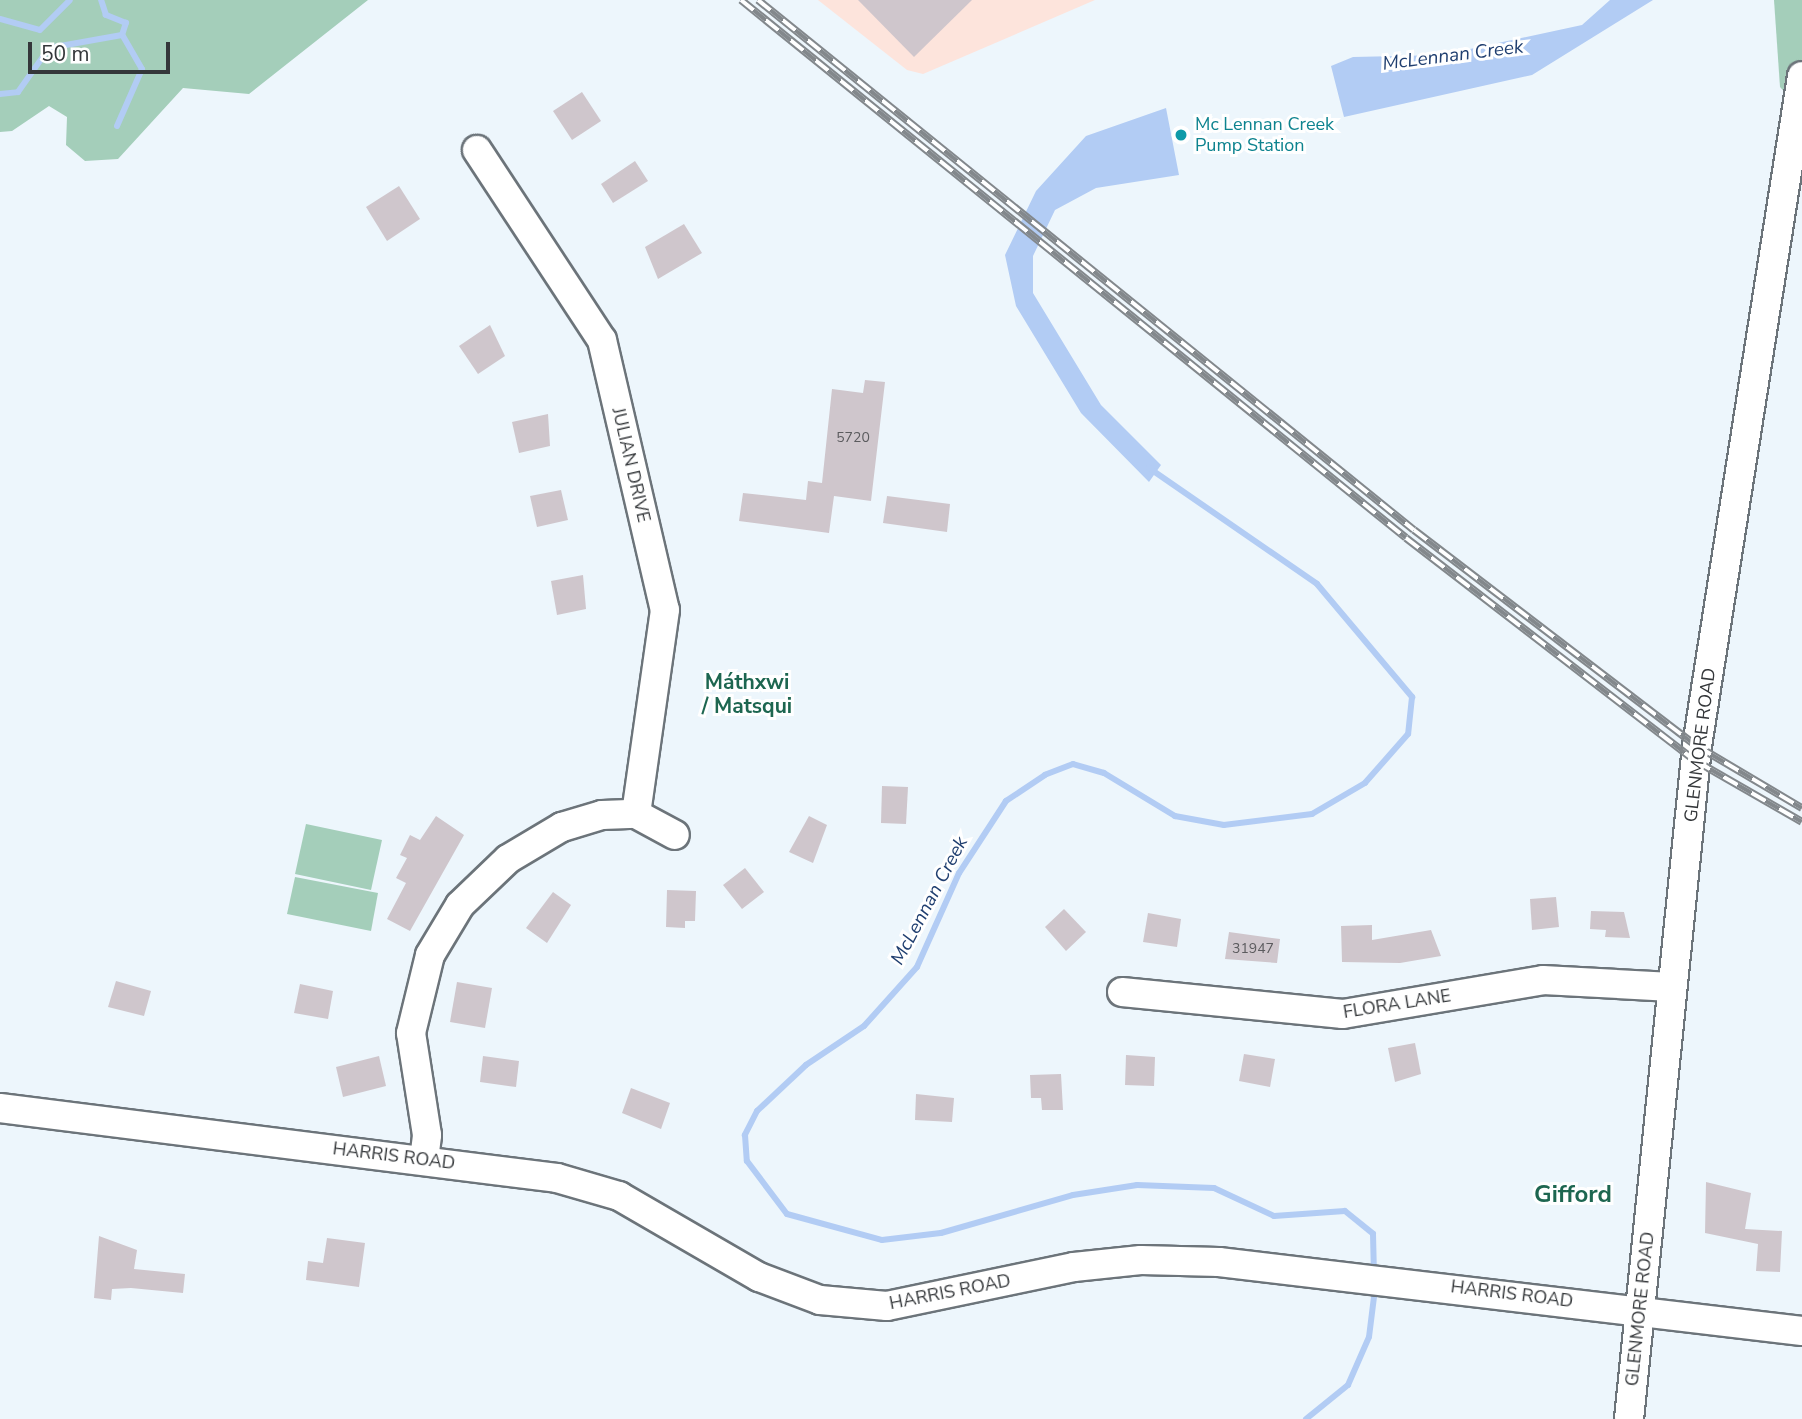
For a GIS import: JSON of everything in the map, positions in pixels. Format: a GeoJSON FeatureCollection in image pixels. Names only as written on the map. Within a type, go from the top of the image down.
{"type":"FeatureCollection","features":[{"type":"Feature","properties":{"kind":"street","name":"GLENMORE ROAD"},"geometry":{"type":"LineString","coordinates":[[1629,1419],[1698,746],[1802,76]]}},
{"type":"Feature","properties":{"kind":"street","name":"JULIAN DRIVE"},"geometry":{"type":"LineString","coordinates":[[477,150],[602,340],[665,610],[636,814]]}},
{"type":"Feature","properties":{"kind":"street"},"geometry":{"type":"LineString","coordinates":[[424,1160],[427,1135],[411,1033],[421,979],[443,929],[480,883],[534,840],[602,815],[636,814],[675,835]]}},
{"type":"Feature","properties":{"kind":"street","name":"FLORA LANE"},"geometry":{"type":"LineString","coordinates":[[1122,992],[1343,1014],[1543,980],[1672,987]]}},
{"type":"Feature","properties":{"kind":"street","name":"HARRIS ROAD"},"geometry":{"type":"LineString","coordinates":[[0,1108],[557,1178],[619,1196],[759,1277],[820,1300],[887,1306],[1074,1267],[1140,1260],[1317,1270],[1802,1331]]}},
{"type":"Feature","properties":{"kind":"shaded area"},"geometry":{"type":"Polygon","coordinates":[[[818,0],[1095,0],[923,74],[907,70],[818,0]]]}},
{"type":"Feature","properties":{"kind":"green space"},"geometry":{"type":"Polygon","coordinates":[[[0,0],[368,0],[249,94],[183,88],[118,159],[85,161],[66,145],[67,117],[49,106],[12,131],[0,132],[0,0]]]}},
{"type":"Feature","properties":{"kind":"green space"},"geometry":{"type":"Polygon","coordinates":[[[1774,0],[1802,0],[1802,111],[1780,87],[1774,0]]]}},
{"type":"Feature","properties":{"kind":"green space"},"geometry":{"type":"Polygon","coordinates":[[[306,824],[382,840],[371,890],[295,874],[306,824]]]}},
{"type":"Feature","properties":{"kind":"green space"},"geometry":{"type":"Polygon","coordinates":[[[295,877],[378,893],[371,931],[287,914],[295,877]]]}},
{"type":"Feature","properties":{"kind":"water"},"geometry":{"type":"Polygon","coordinates":[[[1610,0],[1653,0],[1532,75],[1344,117],[1331,66],[1353,57],[1442,55],[1582,25],[1610,0]]]}},
{"type":"Feature","properties":{"kind":"water"},"geometry":{"type":"Polygon","coordinates":[[[1166,108],[1179,175],[1096,188],[1055,210],[1033,256],[1033,293],[1101,405],[1161,465],[1149,482],[1081,413],[1016,306],[1005,255],[1036,191],[1086,136],[1166,108]]]}},
{"type":"Feature","properties":{"kind":"building"},"geometry":{"type":"Polygon","coordinates":[[[858,0],[972,0],[914,57],[858,0]]]}},
{"type":"Feature","properties":{"kind":"building"},"geometry":{"type":"Polygon","coordinates":[[[582,92],[601,121],[572,140],[553,111],[582,92]]]}},
{"type":"Feature","properties":{"kind":"building"},"geometry":{"type":"Polygon","coordinates":[[[635,161],[648,181],[613,203],[601,184],[635,161]]]}},
{"type":"Feature","properties":{"kind":"building"},"geometry":{"type":"Polygon","coordinates":[[[399,186],[420,219],[387,241],[366,207],[399,186]]]}},
{"type":"Feature","properties":{"kind":"building"},"geometry":{"type":"Polygon","coordinates":[[[684,224],[702,253],[658,279],[645,247],[684,224]]]}},
{"type":"Feature","properties":{"kind":"building"},"geometry":{"type":"Polygon","coordinates":[[[490,325],[505,356],[478,374],[459,346],[490,325]]]}},
{"type":"Feature","properties":{"kind":"building"},"geometry":{"type":"Polygon","coordinates":[[[865,380],[885,382],[871,501],[834,496],[829,533],[739,521],[743,493],[806,500],[808,481],[822,483],[832,389],[863,393],[865,380]]]}},
{"type":"Feature","properties":{"kind":"building"},"geometry":{"type":"Polygon","coordinates":[[[548,414],[550,446],[519,453],[512,422],[548,414]]]}},
{"type":"Feature","properties":{"kind":"building"},"geometry":{"type":"Polygon","coordinates":[[[561,490],[568,520],[537,527],[530,496],[561,490]]]}},
{"type":"Feature","properties":{"kind":"building"},"geometry":{"type":"Polygon","coordinates":[[[887,496],[950,504],[947,532],[883,523],[887,496]]]}},
{"type":"Feature","properties":{"kind":"building"},"geometry":{"type":"Polygon","coordinates":[[[583,575],[586,609],[557,615],[551,581],[583,575]]]}},
{"type":"Feature","properties":{"kind":"building"},"geometry":{"type":"Polygon","coordinates":[[[882,786],[908,787],[906,824],[881,823],[882,786]]]}},
{"type":"Feature","properties":{"kind":"building"},"geometry":{"type":"Polygon","coordinates":[[[436,816],[464,835],[410,931],[387,919],[406,883],[396,878],[407,858],[400,855],[410,835],[420,840],[436,816]]]}},
{"type":"Feature","properties":{"kind":"building"},"geometry":{"type":"Polygon","coordinates":[[[809,816],[827,825],[813,863],[789,852],[809,816]]]}},
{"type":"Feature","properties":{"kind":"building"},"geometry":{"type":"Polygon","coordinates":[[[745,868],[764,892],[742,909],[723,885],[745,868]]]}},
{"type":"Feature","properties":{"kind":"building"},"geometry":{"type":"Polygon","coordinates":[[[667,890],[696,891],[695,921],[685,921],[685,928],[666,927],[667,890]]]}},
{"type":"Feature","properties":{"kind":"building"},"geometry":{"type":"Polygon","coordinates":[[[553,892],[571,905],[547,943],[526,928],[553,892]]]}},
{"type":"Feature","properties":{"kind":"building"},"geometry":{"type":"Polygon","coordinates":[[[1556,897],[1559,927],[1532,930],[1530,899],[1556,897]]]}},
{"type":"Feature","properties":{"kind":"building"},"geometry":{"type":"Polygon","coordinates":[[[1064,909],[1086,932],[1066,951],[1045,927],[1064,909]]]}},
{"type":"Feature","properties":{"kind":"building"},"geometry":{"type":"Polygon","coordinates":[[[1591,911],[1624,912],[1630,938],[1605,937],[1606,930],[1590,929],[1591,911]]]}},
{"type":"Feature","properties":{"kind":"building"},"geometry":{"type":"Polygon","coordinates":[[[1148,913],[1181,919],[1177,947],[1143,942],[1148,913]]]}},
{"type":"Feature","properties":{"kind":"building"},"geometry":{"type":"Polygon","coordinates":[[[1372,925],[1372,940],[1431,930],[1441,956],[1400,963],[1342,962],[1341,926],[1372,925]]]}},
{"type":"Feature","properties":{"kind":"building"},"geometry":{"type":"Polygon","coordinates":[[[1229,932],[1280,939],[1277,963],[1225,959],[1229,932]]]}},
{"type":"Feature","properties":{"kind":"building"},"geometry":{"type":"Polygon","coordinates":[[[116,981],[151,991],[144,1016],[108,1007],[116,981]]]}},
{"type":"Feature","properties":{"kind":"building"},"geometry":{"type":"Polygon","coordinates":[[[457,982],[492,988],[485,1028],[450,1022],[457,982]]]}},
{"type":"Feature","properties":{"kind":"building"},"geometry":{"type":"Polygon","coordinates":[[[300,984],[333,991],[328,1019],[294,1013],[300,984]]]}},
{"type":"Feature","properties":{"kind":"building"},"geometry":{"type":"Polygon","coordinates":[[[1415,1043],[1421,1074],[1395,1082],[1388,1048],[1415,1043]]]}},
{"type":"Feature","properties":{"kind":"building"},"geometry":{"type":"Polygon","coordinates":[[[1244,1054],[1275,1059],[1270,1087],[1239,1081],[1244,1054]]]}},
{"type":"Feature","properties":{"kind":"building"},"geometry":{"type":"Polygon","coordinates":[[[1126,1055],[1155,1057],[1154,1086],[1125,1085],[1126,1055]]]}},
{"type":"Feature","properties":{"kind":"building"},"geometry":{"type":"Polygon","coordinates":[[[379,1056],[386,1086],[343,1097],[336,1067],[379,1056]]]}},
{"type":"Feature","properties":{"kind":"building"},"geometry":{"type":"Polygon","coordinates":[[[483,1056],[519,1061],[516,1087],[480,1082],[483,1056]]]}},
{"type":"Feature","properties":{"kind":"building"},"geometry":{"type":"Polygon","coordinates":[[[1061,1074],[1063,1110],[1042,1110],[1041,1098],[1031,1098],[1030,1075],[1061,1074]]]}},
{"type":"Feature","properties":{"kind":"building"},"geometry":{"type":"Polygon","coordinates":[[[631,1088],[670,1103],[661,1129],[622,1113],[631,1088]]]}},
{"type":"Feature","properties":{"kind":"building"},"geometry":{"type":"Polygon","coordinates":[[[916,1094],[954,1098],[952,1122],[915,1120],[916,1094]]]}},
{"type":"Feature","properties":{"kind":"building"},"geometry":{"type":"Polygon","coordinates":[[[1706,1182],[1751,1193],[1745,1229],[1782,1231],[1780,1272],[1756,1271],[1758,1244],[1705,1233],[1706,1182]]]}},
{"type":"Feature","properties":{"kind":"building"},"geometry":{"type":"Polygon","coordinates":[[[99,1236],[137,1250],[134,1269],[185,1274],[183,1293],[112,1289],[111,1300],[94,1298],[99,1236]]]}},
{"type":"Feature","properties":{"kind":"building"},"geometry":{"type":"Polygon","coordinates":[[[327,1238],[365,1243],[359,1287],[306,1280],[308,1261],[323,1263],[327,1238]]]}},
{"type":"Feature","properties":{"kind":"waterway"},"geometry":{"type":"LineString","coordinates":[[0,19],[40,30],[70,0]]}},
{"type":"Feature","properties":{"kind":"waterway"},"geometry":{"type":"LineString","coordinates":[[0,94],[18,92],[49,48],[122,35],[126,23],[106,15],[101,0]]}},
{"type":"Feature","properties":{"kind":"waterway"},"geometry":{"type":"LineString","coordinates":[[117,126],[142,69],[122,35]]}},
{"type":"Feature","properties":{"kind":"waterway","name":"McLennan Creek"},"geometry":{"type":"LineString","coordinates":[[1149,468],[1317,584],[1412,697],[1408,734],[1365,783],[1312,814],[1224,825],[1175,816],[1104,773],[1073,764],[1045,775],[1006,801],[959,873],[917,967],[864,1026],[806,1065],[757,1111],[745,1135],[747,1161],[787,1214],[882,1240],[941,1233],[1073,1195],[1137,1185],[1214,1188],[1274,1216],[1345,1211],[1373,1234],[1374,1274]]}},
{"type":"Feature","properties":{"kind":"waterway","name":"McLennan Creek"},"geometry":{"type":"LineString","coordinates":[[1306,1419],[1348,1385],[1369,1337],[1375,1289]]}},
{"type":"Feature","properties":{"kind":"railway"},"geometry":{"type":"LineString","coordinates":[[741,0],[1406,538],[1696,761],[1802,822]]}},
{"type":"Feature","properties":{"kind":"railway"},"geometry":{"type":"LineString","coordinates":[[758,0],[1414,530],[1697,746],[1802,808]]}},
{"type":"Feature","properties":{"kind":"place","name":"Mc Lennan Creek Pump Station"},"geometry":{"type":"Point","coordinates":[1181,135]}},
{"type":"Feature","properties":{"kind":"district","name":"Máthxwi / Matsqui"},"geometry":{"type":"Point","coordinates":[747,694]}},
{"type":"Feature","properties":{"kind":"district","name":"Gifford"},"geometry":{"type":"Point","coordinates":[1573,1195]}}]}
